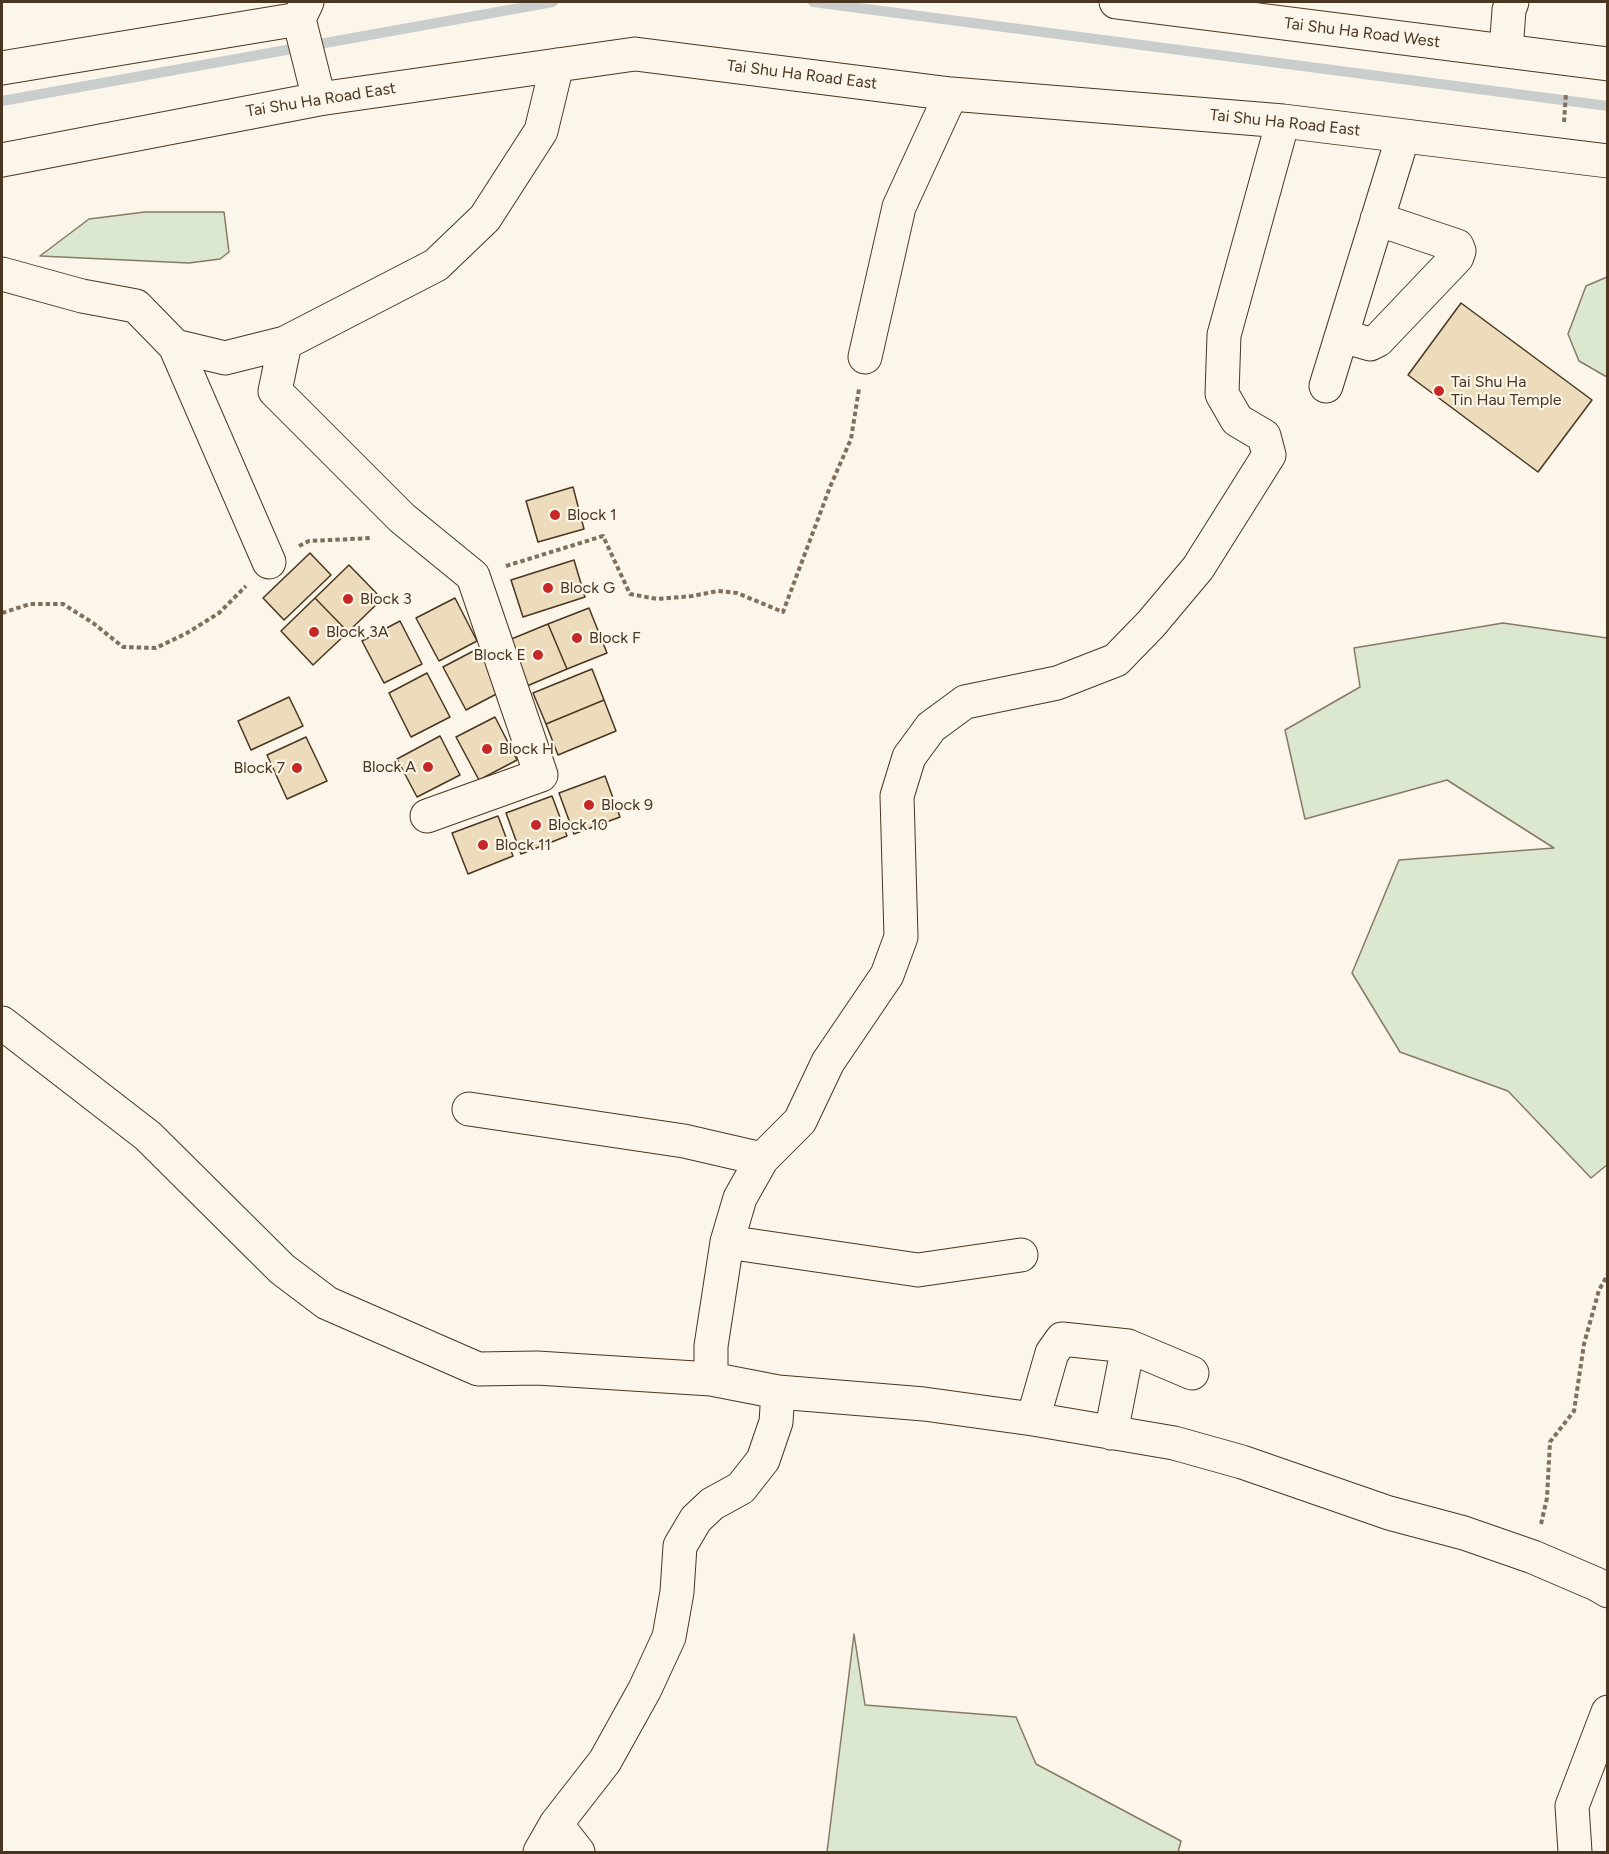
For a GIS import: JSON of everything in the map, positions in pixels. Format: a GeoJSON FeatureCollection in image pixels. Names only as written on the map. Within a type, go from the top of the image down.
{"type":"FeatureCollection","features":[{"type":"Feature","properties":{"kind":"street","name":"Tai Shu Ha Road West"},"geometry":{"type":"LineString","coordinates":[[1116,2],[1211,8],[1608,64]]}},
{"type":"Feature","properties":{"kind":"street"},"geometry":{"type":"LineString","coordinates":[[1506,51],[1509,10],[1512,2]]}},
{"type":"Feature","properties":{"kind":"street"},"geometry":{"type":"LineString","coordinates":[[2,68],[303,18],[317,91]]}},
{"type":"Feature","properties":{"kind":"street","name":"Tai Shu Ha Road East"},"geometry":{"type":"LineString","coordinates":[[2,159],[317,91],[557,65],[634,54],[951,94],[1283,121],[1403,136],[1603,168]]}},
{"type":"Feature","properties":{"kind":"street"},"geometry":{"type":"LineString","coordinates":[[174,346],[225,358],[285,343],[436,265],[485,218],[541,131],[557,65]]}},
{"type":"Feature","properties":{"kind":"street"},"geometry":{"type":"LineString","coordinates":[[865,357],[899,207],[951,94]]}},
{"type":"Feature","properties":{"kind":"street"},"geometry":{"type":"LineString","coordinates":[[711,1379],[711,1346],[727,1242],[740,1198],[762,1160],[800,1122],[828,1062],[887,975],[901,937],[897,796],[909,757],[931,727],[965,702],[1057,683],[1116,660],[1151,624],[1198,568],[1269,455],[1264,436],[1238,420],[1222,394],[1224,335],[1283,121]]}},
{"type":"Feature","properties":{"kind":"street"},"geometry":{"type":"LineString","coordinates":[[1326,386],[1403,136]]}},
{"type":"Feature","properties":{"kind":"street"},"geometry":{"type":"LineString","coordinates":[[1342,336],[1370,344],[1378,340],[1457,257],[1459,251],[1456,246],[1377,219]]}},
{"type":"Feature","properties":{"kind":"street"},"geometry":{"type":"LineString","coordinates":[[2,274],[82,296],[136,306],[174,346],[269,562]]}},
{"type":"Feature","properties":{"kind":"street"},"geometry":{"type":"LineString","coordinates":[[285,343],[275,390],[402,518],[473,576],[541,775],[427,816]]}},
{"type":"Feature","properties":{"kind":"street"},"geometry":{"type":"LineString","coordinates":[[2,1023],[148,1136],[282,1269],[327,1304],[478,1369],[537,1368],[711,1379],[778,1392],[924,1404],[1033,1419],[1174,1443],[1242,1462],[1389,1513],[1464,1533],[1533,1557],[1608,1591]]}},
{"type":"Feature","properties":{"kind":"street"},"geometry":{"type":"LineString","coordinates":[[469,1109],[684,1142],[762,1160]]}},
{"type":"Feature","properties":{"kind":"street"},"geometry":{"type":"LineString","coordinates":[[727,1242],[918,1270],[1021,1255]]}},
{"type":"Feature","properties":{"kind":"street"},"geometry":{"type":"LineString","coordinates":[[1033,1419],[1052,1353],[1062,1339],[1128,1346],[1192,1373]]}},
{"type":"Feature","properties":{"kind":"street"},"geometry":{"type":"LineString","coordinates":[[1110,1433],[1128,1346]]}},
{"type":"Feature","properties":{"kind":"street"},"geometry":{"type":"LineString","coordinates":[[540,1852],[556,1824],[605,1761],[645,1689],[669,1637],[677,1592],[680,1545],[696,1520],[712,1504],[741,1488],[763,1460],[776,1422],[778,1392]]}},
{"type":"Feature","properties":{"kind":"street"},"geometry":{"type":"LineString","coordinates":[[1575,1852],[1572,1806],[1608,1712]]}},
{"type":"Feature","properties":{"kind":"street"},"geometry":{"type":"LineString","coordinates":[[556,1824],[578,1852]]}},
{"type":"Feature","properties":{"kind":"path"},"geometry":{"type":"LineString","coordinates":[[473,576],[603,536],[630,594],[657,600],[718,591],[737,593],[783,612],[830,487],[851,439],[865,357]]}},
{"type":"Feature","properties":{"kind":"path"},"geometry":{"type":"LineString","coordinates":[[2,613],[30,604],[63,604],[93,623],[123,647],[156,648],[187,633],[219,613],[269,562],[309,542],[386,538],[402,518]]}},
{"type":"Feature","properties":{"kind":"path"},"geometry":{"type":"LineString","coordinates":[[1533,1557],[1547,1498],[1550,1442],[1574,1412],[1584,1344],[1599,1290],[1608,1274]]}},
{"type":"Feature","properties":{"kind":"green space"},"geometry":{"type":"Polygon","coordinates":[[[145,212],[224,212],[229,252],[220,259],[189,263],[40,256],[89,219],[145,212]]]}},
{"type":"Feature","properties":{"kind":"green space"},"geometry":{"type":"Polygon","coordinates":[[[1607,277],[1607,377],[1579,361],[1568,334],[1586,286],[1607,277]]]}},
{"type":"Feature","properties":{"kind":"green space"},"geometry":{"type":"Polygon","coordinates":[[[1503,623],[1607,638],[1608,1164],[1591,1178],[1508,1091],[1400,1052],[1352,973],[1399,860],[1554,848],[1447,780],[1305,819],[1285,730],[1360,687],[1354,648],[1503,623]]]}},
{"type":"Feature","properties":{"kind":"green space"},"geometry":{"type":"Polygon","coordinates":[[[854,1634],[865,1705],[1016,1717],[1036,1764],[1181,1841],[1178,1852],[827,1852],[854,1634]]]}},
{"type":"Feature","properties":{"kind":"building","name":"Tai Shu Ha Tin Hau Temple"},"geometry":{"type":"Polygon","coordinates":[[[1461,303],[1592,400],[1538,472],[1408,375],[1461,303]]]}},
{"type":"Feature","properties":{"kind":"building","name":"Block 1"},"geometry":{"type":"Polygon","coordinates":[[[573,487],[584,529],[538,542],[526,501],[573,487]]]}},
{"type":"Feature","properties":{"kind":"building"},"geometry":{"type":"Polygon","coordinates":[[[310,553],[331,575],[284,620],[263,598],[310,553]]]}},
{"type":"Feature","properties":{"kind":"building","name":"Block G"},"geometry":{"type":"Polygon","coordinates":[[[574,560],[585,597],[523,617],[511,580],[574,560]]]}},
{"type":"Feature","properties":{"kind":"building","name":"Block 3"},"geometry":{"type":"Polygon","coordinates":[[[349,565],[382,599],[348,632],[315,598],[349,565]]]}},
{"type":"Feature","properties":{"kind":"building","name":"Block 3A"},"geometry":{"type":"Polygon","coordinates":[[[315,598],[348,632],[313,665],[281,631],[315,598]]]}},
{"type":"Feature","properties":{"kind":"building"},"geometry":{"type":"Polygon","coordinates":[[[455,598],[477,641],[439,661],[416,618],[455,598]]]}},
{"type":"Feature","properties":{"kind":"building","name":"Block F"},"geometry":{"type":"Polygon","coordinates":[[[589,608],[607,653],[567,669],[548,624],[589,608]]]}},
{"type":"Feature","properties":{"kind":"building"},"geometry":{"type":"Polygon","coordinates":[[[400,621],[422,664],[384,683],[362,641],[400,621]]]}},
{"type":"Feature","properties":{"kind":"building","name":"Block E"},"geometry":{"type":"Polygon","coordinates":[[[548,624],[567,669],[527,686],[509,640],[548,624]]]}},
{"type":"Feature","properties":{"kind":"building"},"geometry":{"type":"Polygon","coordinates":[[[481,647],[504,690],[466,710],[443,667],[481,647]]]}},
{"type":"Feature","properties":{"kind":"building"},"geometry":{"type":"Polygon","coordinates":[[[592,669],[604,700],[546,724],[533,693],[592,669]]]}},
{"type":"Feature","properties":{"kind":"building"},"geometry":{"type":"Polygon","coordinates":[[[427,673],[450,717],[411,737],[389,693],[427,673]]]}},
{"type":"Feature","properties":{"kind":"building"},"geometry":{"type":"Polygon","coordinates":[[[289,697],[303,726],[251,750],[238,721],[289,697]]]}},
{"type":"Feature","properties":{"kind":"building"},"geometry":{"type":"Polygon","coordinates":[[[604,700],[616,731],[558,755],[546,724],[604,700]]]}},
{"type":"Feature","properties":{"kind":"building","name":"Block H"},"geometry":{"type":"Polygon","coordinates":[[[495,717],[517,760],[479,780],[456,737],[495,717]]]}},
{"type":"Feature","properties":{"kind":"building","name":"Block A"},"geometry":{"type":"Polygon","coordinates":[[[440,736],[460,775],[417,797],[397,759],[440,736]]]}},
{"type":"Feature","properties":{"kind":"building","name":"Block 7"},"geometry":{"type":"Polygon","coordinates":[[[306,737],[327,781],[287,799],[267,755],[306,737]]]}},
{"type":"Feature","properties":{"kind":"building","name":"Block 9"},"geometry":{"type":"Polygon","coordinates":[[[605,776],[620,817],[574,834],[559,793],[605,776]]]}},
{"type":"Feature","properties":{"kind":"building","name":"Block 10"},"geometry":{"type":"Polygon","coordinates":[[[552,796],[567,836],[521,854],[506,813],[552,796]]]}},
{"type":"Feature","properties":{"kind":"building","name":"Block 11"},"geometry":{"type":"Polygon","coordinates":[[[498,816],[513,856],[468,874],[452,833],[498,816]]]}},
{"type":"Feature","properties":{"kind":"waterway"},"geometry":{"type":"LineString","coordinates":[[2,101],[553,2]]}},
{"type":"Feature","properties":{"kind":"waterway"},"geometry":{"type":"LineString","coordinates":[[813,2],[1608,106]]}},
{"type":"Feature","properties":{"kind":"place","name":"Tai Shu Ha Tin Hau Temple"},"geometry":{"type":"Point","coordinates":[1439,391]}},
{"type":"Feature","properties":{"kind":"place","name":"Block 1"},"geometry":{"type":"Point","coordinates":[555,515]}},
{"type":"Feature","properties":{"kind":"place","name":"Block G"},"geometry":{"type":"Point","coordinates":[548,588]}},
{"type":"Feature","properties":{"kind":"place","name":"Block 3"},"geometry":{"type":"Point","coordinates":[348,599]}},
{"type":"Feature","properties":{"kind":"place","name":"Block 3A"},"geometry":{"type":"Point","coordinates":[314,632]}},
{"type":"Feature","properties":{"kind":"place","name":"Block F"},"geometry":{"type":"Point","coordinates":[577,638]}},
{"type":"Feature","properties":{"kind":"place","name":"Block E"},"geometry":{"type":"Point","coordinates":[538,655]}},
{"type":"Feature","properties":{"kind":"place","name":"Block H"},"geometry":{"type":"Point","coordinates":[487,749]}},
{"type":"Feature","properties":{"kind":"place","name":"Block A"},"geometry":{"type":"Point","coordinates":[428,767]}},
{"type":"Feature","properties":{"kind":"place","name":"Block 7"},"geometry":{"type":"Point","coordinates":[297,768]}},
{"type":"Feature","properties":{"kind":"place","name":"Block 9"},"geometry":{"type":"Point","coordinates":[589,805]}},
{"type":"Feature","properties":{"kind":"place","name":"Block 10"},"geometry":{"type":"Point","coordinates":[536,825]}},
{"type":"Feature","properties":{"kind":"place","name":"Block 11"},"geometry":{"type":"Point","coordinates":[483,845]}}]}
